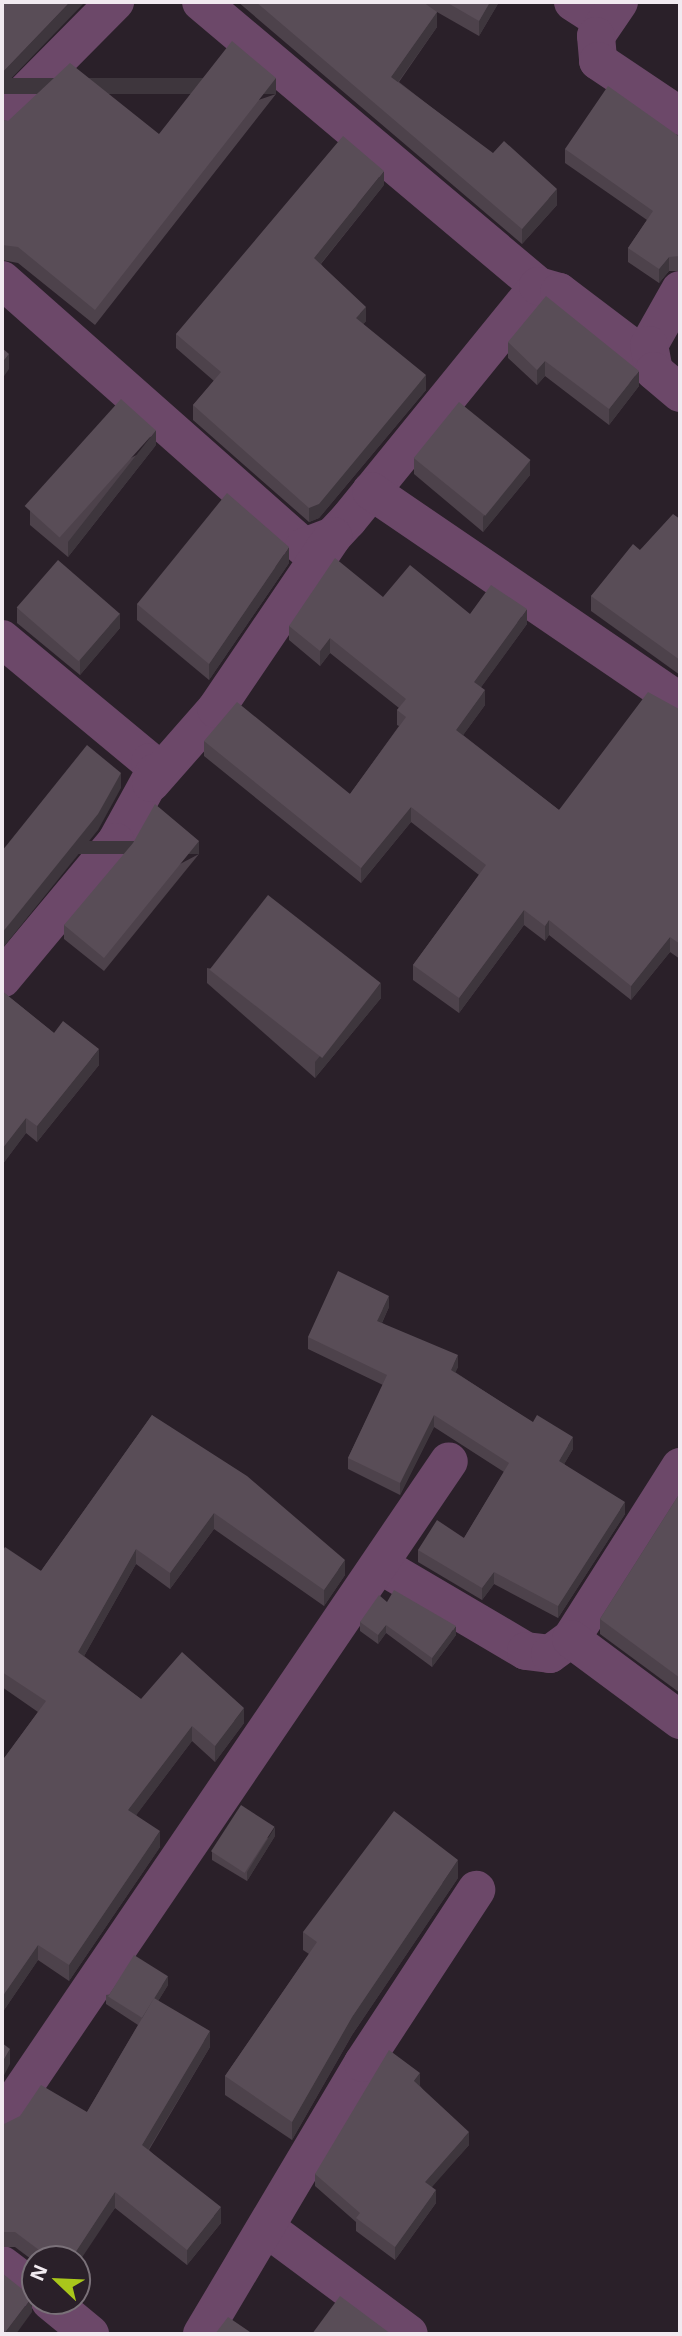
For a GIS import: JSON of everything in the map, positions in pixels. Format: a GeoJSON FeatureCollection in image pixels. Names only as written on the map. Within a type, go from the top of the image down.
{"type":"FeatureCollection","features":[{"type":"Feature","properties":{"kind":"street"},"geometry":{"type":"LineString","coordinates":[[2,116],[115,2]]}},
{"type":"Feature","properties":{"kind":"street"},"geometry":{"type":"LineString","coordinates":[[201,2],[538,286],[559,292],[649,360],[661,380],[680,393]]}},
{"type":"Feature","properties":{"kind":"street"},"geometry":{"type":"LineString","coordinates":[[599,8],[596,36],[598,61],[680,116]]}},
{"type":"Feature","properties":{"kind":"street"},"geometry":{"type":"LineString","coordinates":[[2,280],[291,540],[304,547],[333,536]]}},
{"type":"Feature","properties":{"kind":"street"},"geometry":{"type":"LineString","coordinates":[[2,979],[116,842],[151,783],[216,709],[333,536],[538,286]]}},
{"type":"Feature","properties":{"kind":"street"},"geometry":{"type":"LineString","coordinates":[[649,360],[653,333],[680,289]]}},
{"type":"Feature","properties":{"kind":"street"},"geometry":{"type":"LineString","coordinates":[[371,491],[680,702]]}},
{"type":"Feature","properties":{"kind":"street"},"geometry":{"type":"LineString","coordinates":[[2,639],[150,762],[151,783]]}},
{"type":"Feature","properties":{"kind":"street"},"geometry":{"type":"LineString","coordinates":[[2,2119],[449,1461]]}},
{"type":"Feature","properties":{"kind":"street"},"geometry":{"type":"LineString","coordinates":[[380,1565],[537,1656],[571,1639],[680,1467]]}},
{"type":"Feature","properties":{"kind":"street"},"geometry":{"type":"LineString","coordinates":[[571,1639],[680,1720]]}},
{"type":"Feature","properties":{"kind":"street"},"geometry":{"type":"LineString","coordinates":[[202,2334],[269,2230],[363,2063],[476,1890]]}},
{"type":"Feature","properties":{"kind":"street"},"geometry":{"type":"LineString","coordinates":[[269,2230],[409,2334]]}},
{"type":"Feature","properties":{"kind":"street"},"geometry":{"type":"LineString","coordinates":[[2,2265],[21,2279]]}},
{"type":"Feature","properties":{"kind":"street"},"geometry":{"type":"LineString","coordinates":[[67,2315],[90,2334]]}},
{"type":"Feature","properties":{"kind":"building"},"geometry":{"type":"Polygon","coordinates":[[[2,2],[70,2],[2,73],[2,2]]]}},
{"type":"Feature","properties":{"kind":"building"},"geometry":{"type":"Polygon","coordinates":[[[256,2],[423,2],[437,12],[391,77],[493,153],[504,141],[557,189],[522,229],[256,2]]]}},
{"type":"Feature","properties":{"kind":"building"},"geometry":{"type":"Polygon","coordinates":[[[446,2],[490,2],[479,21],[446,2]]]}},
{"type":"Feature","properties":{"kind":"building"},"geometry":{"type":"Polygon","coordinates":[[[232,41],[276,78],[95,310],[18,247],[2,245],[2,120],[8,121],[70,63],[159,134],[232,41]]]}},
{"type":"Feature","properties":{"kind":"building"},"geometry":{"type":"Polygon","coordinates":[[[608,86],[680,137],[680,256],[669,257],[659,269],[628,248],[653,211],[565,149],[608,86]]]}},
{"type":"Feature","properties":{"kind":"building"},"geometry":{"type":"Polygon","coordinates":[[[343,136],[384,171],[314,258],[366,307],[356,318],[426,375],[319,504],[309,508],[193,405],[221,372],[176,334],[343,136]]]}},
{"type":"Feature","properties":{"kind":"building"},"geometry":{"type":"Polygon","coordinates":[[[546,296],[639,371],[609,409],[545,361],[537,370],[508,342],[546,296]]]}},
{"type":"Feature","properties":{"kind":"building"},"geometry":{"type":"Polygon","coordinates":[[[2,348],[9,354],[2,363],[2,348]]]}},
{"type":"Feature","properties":{"kind":"building"},"geometry":{"type":"Polygon","coordinates":[[[121,399],[156,430],[60,537],[25,506],[121,399]]]}},
{"type":"Feature","properties":{"kind":"building"},"geometry":{"type":"Polygon","coordinates":[[[459,402],[530,460],[485,516],[414,458],[459,402]]]}},
{"type":"Feature","properties":{"kind":"building"},"geometry":{"type":"Polygon","coordinates":[[[227,493],[289,547],[209,664],[137,604],[227,493]]]}},
{"type":"Feature","properties":{"kind":"building"},"geometry":{"type":"Polygon","coordinates":[[[673,514],[680,519],[680,660],[591,596],[633,544],[640,550],[673,514]]]}},
{"type":"Feature","properties":{"kind":"building"},"geometry":{"type":"Polygon","coordinates":[[[335,558],[383,597],[410,565],[470,614],[491,585],[527,609],[474,682],[485,690],[456,730],[559,810],[648,692],[680,708],[680,944],[670,937],[631,986],[549,920],[545,926],[524,910],[459,998],[413,965],[486,865],[411,807],[361,868],[204,741],[237,702],[350,794],[406,717],[397,710],[406,699],[330,638],[320,651],[289,626],[335,558]]]}},
{"type":"Feature","properties":{"kind":"building"},"geometry":{"type":"Polygon","coordinates":[[[58,560],[120,614],[79,661],[17,608],[58,560]]]}},
{"type":"Feature","properties":{"kind":"building"},"geometry":{"type":"Polygon","coordinates":[[[87,745],[121,773],[98,814],[2,933],[2,851],[87,745]]]}},
{"type":"Feature","properties":{"kind":"building"},"geometry":{"type":"Polygon","coordinates":[[[155,804],[199,841],[104,958],[64,925],[133,843],[155,804]]]}},
{"type":"Feature","properties":{"kind":"building"},"geometry":{"type":"Polygon","coordinates":[[[268,895],[381,983],[322,1058],[210,970],[268,895]]]}},
{"type":"Feature","properties":{"kind":"building"},"geometry":{"type":"Polygon","coordinates":[[[2,991],[54,1033],[63,1021],[99,1049],[37,1126],[26,1118],[2,1149],[2,991]]]}},
{"type":"Feature","properties":{"kind":"building"},"geometry":{"type":"Polygon","coordinates":[[[338,1271],[389,1296],[377,1321],[458,1355],[451,1370],[533,1422],[537,1415],[573,1437],[559,1461],[625,1502],[558,1606],[494,1572],[482,1588],[418,1550],[437,1520],[464,1538],[509,1463],[434,1415],[400,1483],[348,1458],[387,1375],[308,1337],[338,1271]]]}},
{"type":"Feature","properties":{"kind":"building"},"geometry":{"type":"Polygon","coordinates":[[[152,1415],[247,1476],[345,1560],[324,1590],[214,1513],[170,1573],[136,1549],[78,1652],[141,1699],[182,1652],[244,1708],[215,1746],[192,1726],[128,1810],[160,1831],[69,1965],[38,1945],[2,1997],[2,1761],[46,1701],[2,1672],[2,1552],[5,1547],[41,1571],[152,1415]]]}},
{"type":"Feature","properties":{"kind":"building"},"geometry":{"type":"Polygon","coordinates":[[[680,1493],[680,1678],[600,1619],[680,1493]]]}},
{"type":"Feature","properties":{"kind":"building"},"geometry":{"type":"Polygon","coordinates":[[[394,1590],[456,1626],[432,1658],[386,1625],[378,1635],[360,1622],[379,1595],[387,1602],[394,1590]]]}},
{"type":"Feature","properties":{"kind":"building"},"geometry":{"type":"Polygon","coordinates":[[[241,1805],[275,1827],[245,1873],[211,1851],[241,1805]]]}},
{"type":"Feature","properties":{"kind":"building"},"geometry":{"type":"Polygon","coordinates":[[[394,1811],[458,1860],[352,2017],[292,2122],[225,2076],[317,1942],[303,1932],[394,1811]]]}},
{"type":"Feature","properties":{"kind":"building"},"geometry":{"type":"Polygon","coordinates":[[[134,1955],[168,1976],[142,2018],[108,1997],[134,1955]]]}},
{"type":"Feature","properties":{"kind":"building"},"geometry":{"type":"Polygon","coordinates":[[[154,1998],[210,2031],[142,2145],[221,2207],[187,2250],[115,2192],[80,2245],[32,2245],[15,2232],[2,2232],[2,2125],[20,2116],[41,2085],[87,2112],[154,1998]]]}},
{"type":"Feature","properties":{"kind":"building"},"geometry":{"type":"Polygon","coordinates":[[[2,2043],[10,2049],[2,2063],[2,2043]]]}},
{"type":"Feature","properties":{"kind":"building"},"geometry":{"type":"Polygon","coordinates":[[[389,2050],[420,2073],[414,2081],[469,2132],[425,2182],[436,2190],[395,2247],[356,2218],[360,2213],[315,2174],[389,2050]]]}},
{"type":"Feature","properties":{"kind":"building"},"geometry":{"type":"Polygon","coordinates":[[[2,2273],[21,2288],[21,2312],[2,2334],[2,2273]]]}},
{"type":"Feature","properties":{"kind":"building"},"geometry":{"type":"Polygon","coordinates":[[[340,2296],[391,2334],[312,2334],[340,2296]]]}},
{"type":"Feature","properties":{"kind":"building"},"geometry":{"type":"Polygon","coordinates":[[[228,2317],[253,2334],[215,2334],[228,2317]]]}}]}
